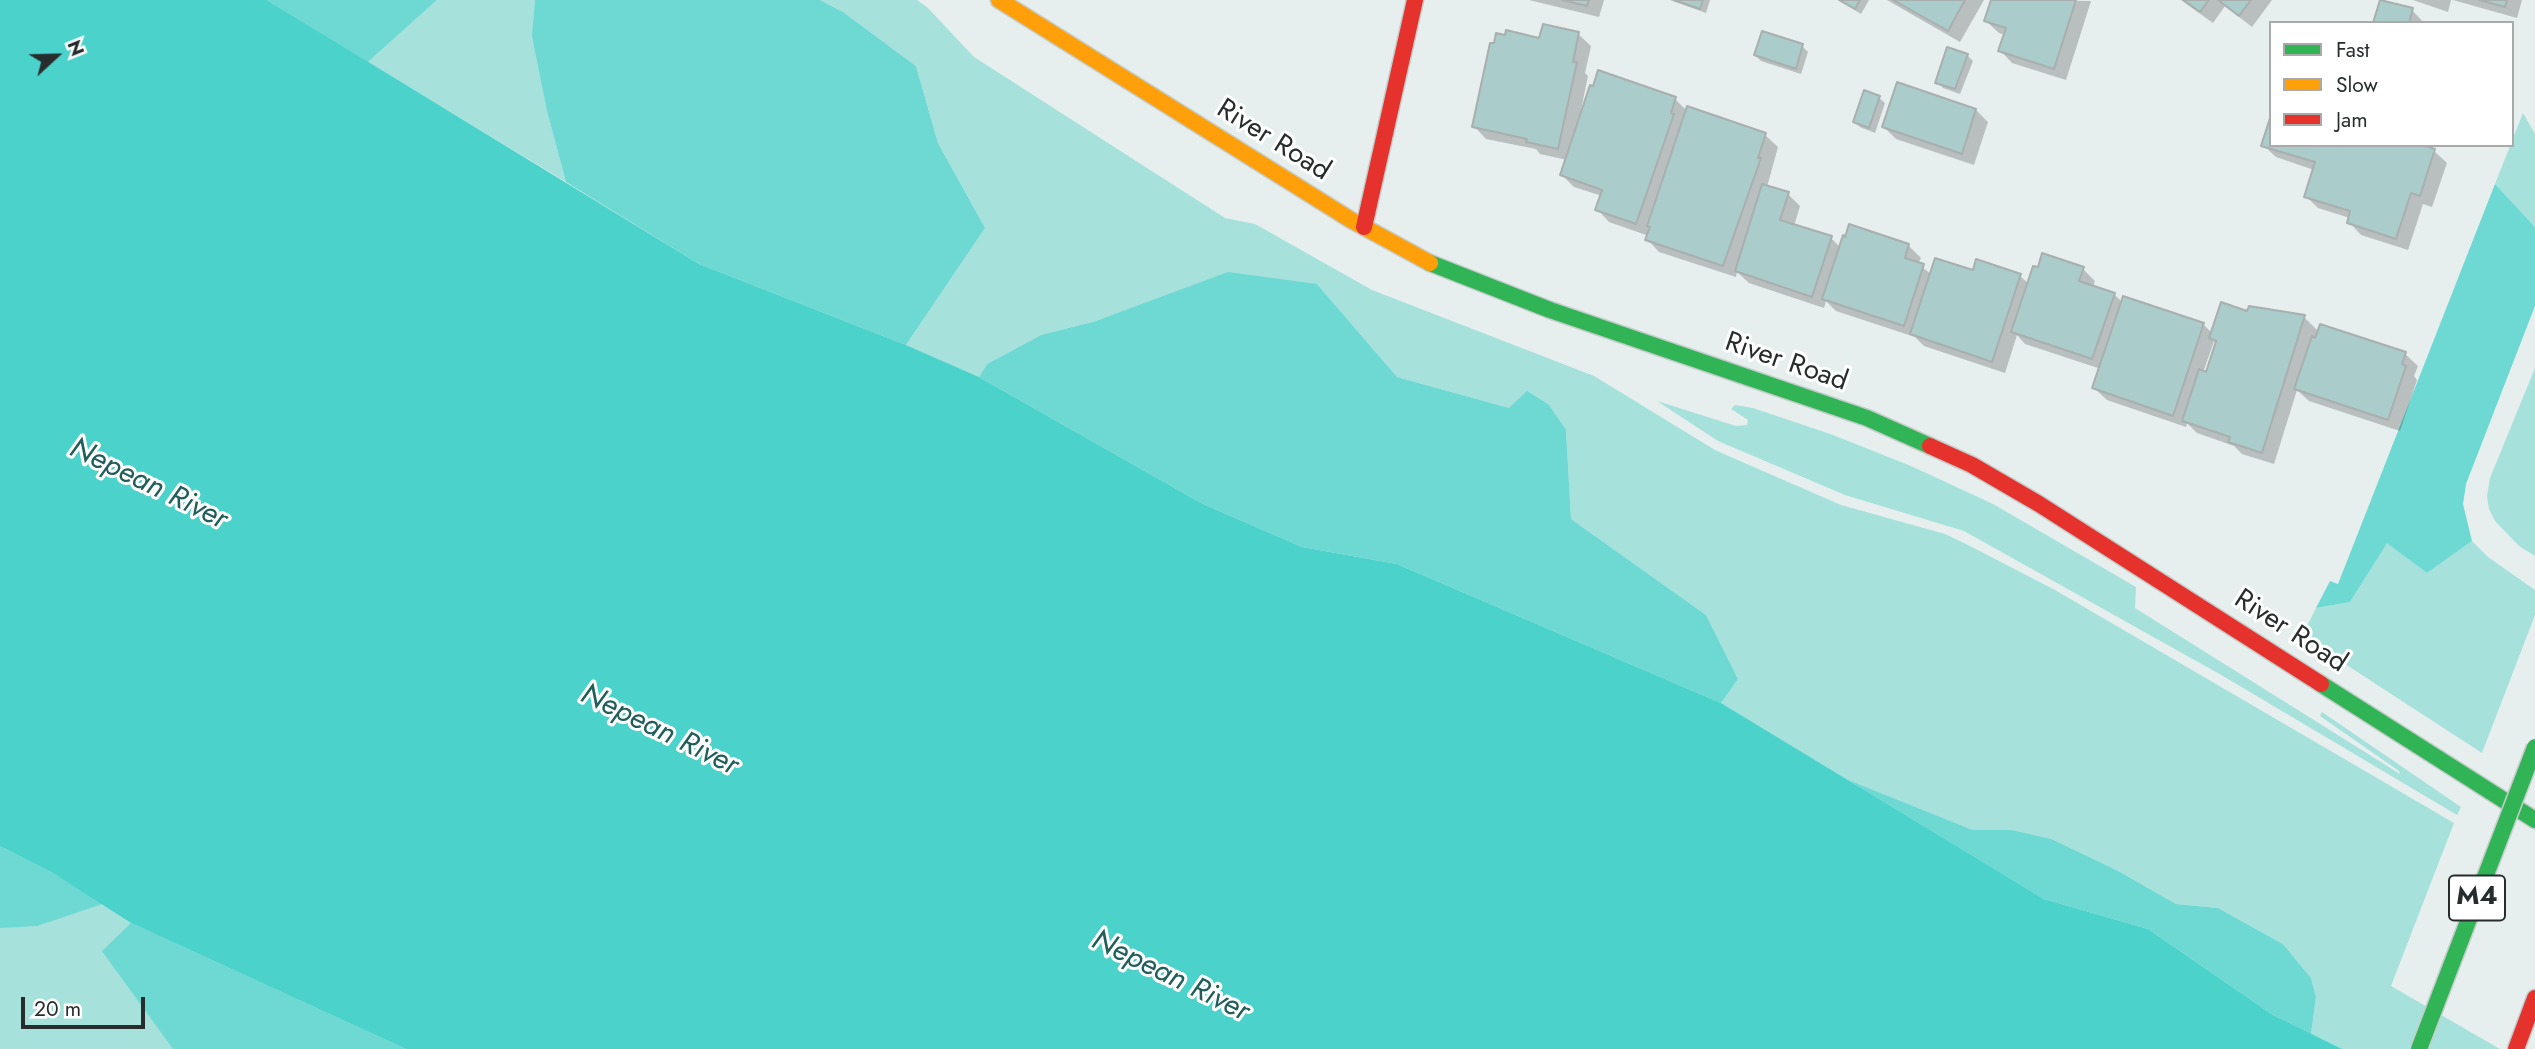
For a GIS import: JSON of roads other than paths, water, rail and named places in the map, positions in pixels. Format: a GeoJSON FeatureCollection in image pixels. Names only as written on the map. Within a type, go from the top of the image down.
{"type":"FeatureCollection","features":[{"type":"Feature","properties":{"kind":"main road","name":"River Road"},"geometry":{"type":"LineString","coordinates":[[999,0],[1160,103],[1364,227],[1427,261],[1550,310],[1867,418],[1972,465],[2039,504],[2535,820]]}},
{"type":"Feature","properties":{"kind":"main road"},"geometry":{"type":"LineString","coordinates":[[1364,227],[1415,0]]}},
{"type":"Feature","properties":{"kind":"main road","name":"M4"},"geometry":{"type":"LineString","coordinates":[[2419,1049],[2535,747]]}},
{"type":"Feature","properties":{"kind":"main road"},"geometry":{"type":"LineString","coordinates":[[2516,1049],[2535,998]]}},
{"type":"Feature","properties":{"kind":"water","name":"Nepean River"},"geometry":{"type":"Polygon","coordinates":[[[0,0],[267,0],[699,264],[906,345],[979,377],[1201,503],[1302,547],[1397,564],[1721,703],[2044,899],[2148,929],[2273,1015],[2342,1049],[406,1049],[131,923],[51,872],[0,846],[0,0]]]}}]}
